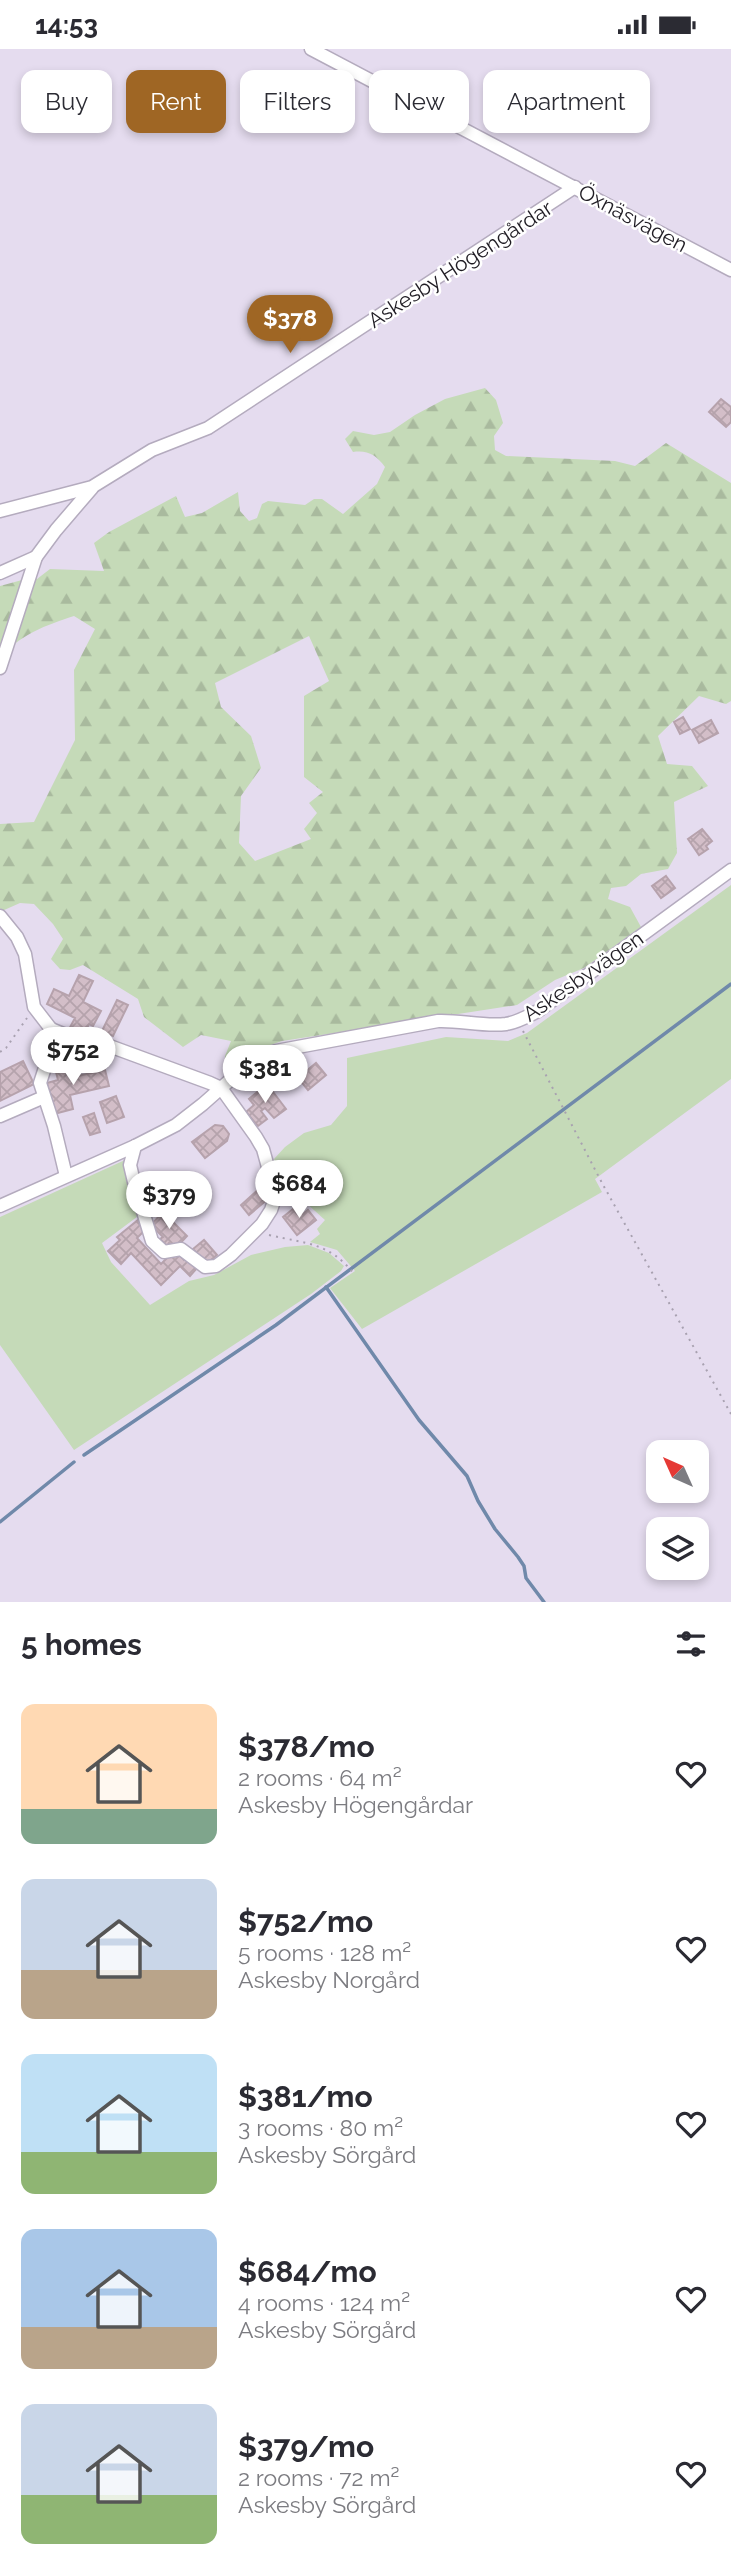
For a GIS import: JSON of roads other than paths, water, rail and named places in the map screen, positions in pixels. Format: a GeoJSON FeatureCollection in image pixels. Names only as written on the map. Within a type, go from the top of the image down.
{"type":"FeatureCollection","features":[{"type":"Feature","properties":{"kind":"street","name":"Öxnäsvägen"},"geometry":{"type":"LineString","coordinates":[[310,49],[731,270]]}},
{"type":"Feature","properties":{"kind":"street","name":"Askesby Högengårdar"},"geometry":{"type":"LineString","coordinates":[[0,511],[92,488],[152,450],[208,428],[575,187]]}},
{"type":"Feature","properties":{"kind":"street","name":"Askesby Högengårdar"},"geometry":{"type":"LineString","coordinates":[[0,668],[36,557],[92,488]]}},
{"type":"Feature","properties":{"kind":"street","name":"Askesby Högengårdar"},"geometry":{"type":"LineString","coordinates":[[0,573],[36,557]]}},
{"type":"Feature","properties":{"kind":"street","name":"Askesbyvägen"},"geometry":{"type":"LineString","coordinates":[[0,1206],[176,1125],[254,1060],[276,1051],[438,1021],[454,1020],[495,1025],[518,1021],[538,1011],[731,870]]}},
{"type":"Feature","properties":{"kind":"street"},"geometry":{"type":"LineString","coordinates":[[0,916],[17,937],[25,954],[34,1007],[51,1029],[78,1039],[104,1044],[221,1088],[263,1149],[275,1198],[271,1210],[254,1232],[216,1266],[205,1266],[181,1249],[164,1252],[152,1241],[130,1170],[135,1146]]}},
{"type":"Feature","properties":{"kind":"street"},"geometry":{"type":"LineString","coordinates":[[51,1029],[52,1043],[40,1083],[66,1176]]}},
{"type":"Feature","properties":{"kind":"street"},"geometry":{"type":"LineString","coordinates":[[0,1116],[44,1097]]}},
{"type":"Feature","properties":{"kind":"waterway"},"geometry":{"type":"LineString","coordinates":[[84,1455],[276,1325],[731,984]]}},
{"type":"Feature","properties":{"kind":"waterway"},"geometry":{"type":"LineString","coordinates":[[326,1287],[419,1420],[467,1476],[495,1529],[518,1557],[524,1566],[526,1578],[544,1602]]}},
{"type":"Feature","properties":{"kind":"waterway"},"geometry":{"type":"LineString","coordinates":[[0,1522],[74,1462]]}}]}
